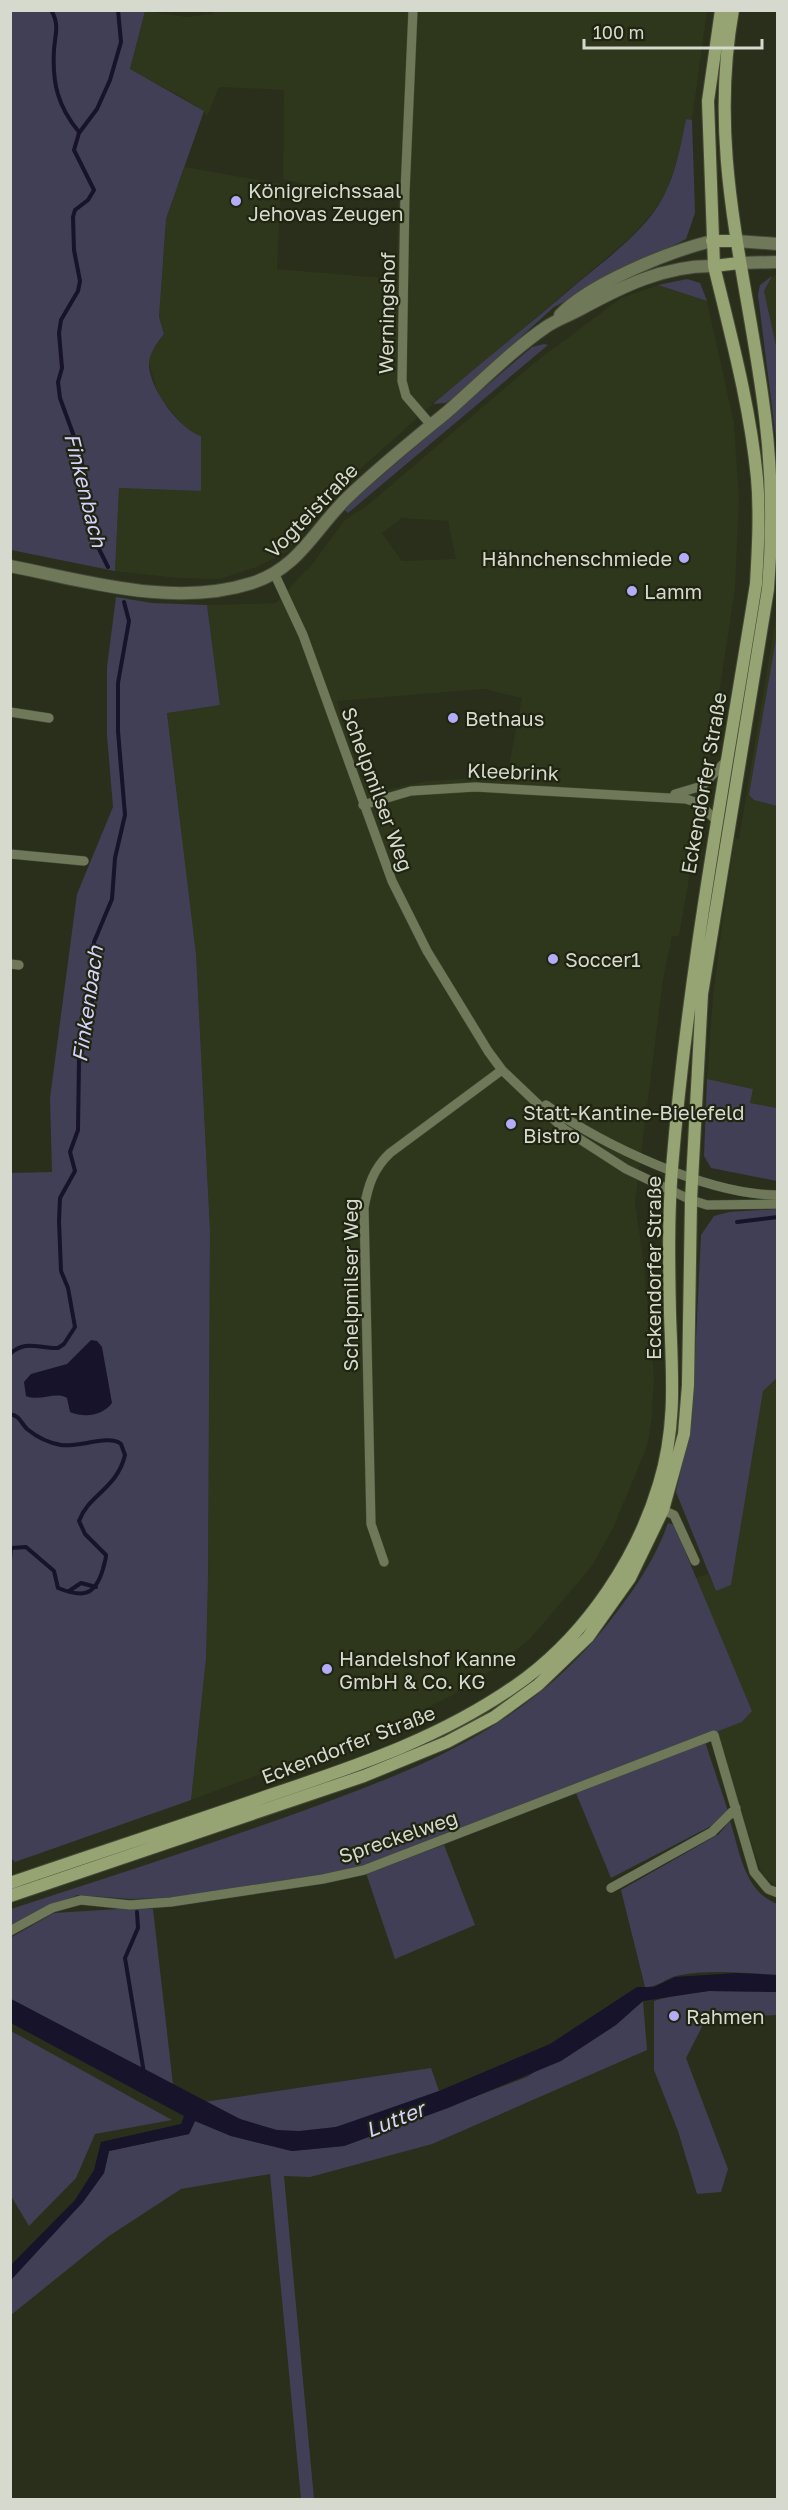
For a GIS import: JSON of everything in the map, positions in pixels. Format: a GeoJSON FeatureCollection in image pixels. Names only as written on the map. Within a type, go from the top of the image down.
{"type":"FeatureCollection","features":[{"type":"Feature","properties":{"kind":"main road","name":"Eckendorfer Straße"},"geometry":{"type":"LineString","coordinates":[[10,1883],[360,1764],[441,1731],[486,1706],[530,1675],[577,1630],[599,1602],[636,1543],[650,1509],[666,1455],[674,1383],[670,1295],[671,1189],[688,1004],[716,819],[756,584],[759,535],[757,479],[748,414],[714,266],[712,241],[708,101],[721,10]]}},
{"type":"Feature","properties":{"kind":"main road","name":"Eckendorfer Straße"},"geometry":{"type":"LineString","coordinates":[[10,1896],[364,1776],[447,1743],[494,1717],[538,1685],[588,1636],[630,1578],[663,1510],[678,1459],[686,1412],[691,1200],[702,994],[766,600],[772,536],[771,479],[765,415],[739,263],[723,138],[725,73],[733,10]]}},
{"type":"Feature","properties":{"kind":"main road"},"geometry":{"type":"LineString","coordinates":[[712,241],[736,241]]}},
{"type":"Feature","properties":{"kind":"main road"},"geometry":{"type":"LineString","coordinates":[[714,266],[739,263]]}},
{"type":"Feature","properties":{"kind":"street","name":"Werningshof"},"geometry":{"type":"LineString","coordinates":[[413,10],[405,192],[402,381],[405,396],[431,425]]}},
{"type":"Feature","properties":{"kind":"street","name":"Vogteistraße"},"geometry":{"type":"LineString","coordinates":[[10,566],[133,589],[167,592],[231,588],[275,575],[291,563],[348,497],[566,309],[599,287],[693,246],[712,241]]}},
{"type":"Feature","properties":{"kind":"street"},"geometry":{"type":"LineString","coordinates":[[736,241],[777,244]]}},
{"type":"Feature","properties":{"kind":"street"},"geometry":{"type":"LineString","coordinates":[[739,263],[777,262]]}},
{"type":"Feature","properties":{"kind":"street","name":"Vogteistraße"},"geometry":{"type":"LineString","coordinates":[[553,322],[610,292],[640,280],[695,266],[714,266]]}},
{"type":"Feature","properties":{"kind":"street","name":"Schelpmilser Weg"},"geometry":{"type":"LineString","coordinates":[[275,575],[303,635],[392,881],[427,951],[502,1070],[564,1129],[626,1169],[691,1200],[707,1204],[777,1204]]}},
{"type":"Feature","properties":{"kind":"street"},"geometry":{"type":"LineString","coordinates":[[10,712],[49,718]]}},
{"type":"Feature","properties":{"kind":"street","name":"Kleebrink"},"geometry":{"type":"LineString","coordinates":[[663,796],[690,792],[702,786],[726,761]]}},
{"type":"Feature","properties":{"kind":"street","name":"Kleebrink"},"geometry":{"type":"LineString","coordinates":[[363,805],[411,791],[476,787],[663,796],[698,803],[716,819]]}},
{"type":"Feature","properties":{"kind":"street"},"geometry":{"type":"LineString","coordinates":[[10,854],[84,861]]}},
{"type":"Feature","properties":{"kind":"street","name":"Schelpmilser Weg"},"geometry":{"type":"LineString","coordinates":[[384,1562],[371,1524],[364,1208],[367,1191],[379,1164],[390,1153],[502,1070]]}},
{"type":"Feature","properties":{"kind":"street","name":"Schelpmilser Weg"},"geometry":{"type":"LineString","coordinates":[[517,1085],[567,1120],[693,1180],[724,1188],[777,1195]]}},
{"type":"Feature","properties":{"kind":"street"},"geometry":{"type":"LineString","coordinates":[[663,1510],[674,1515],[695,1561]]}},
{"type":"Feature","properties":{"kind":"street","name":"Spreckelweg"},"geometry":{"type":"LineString","coordinates":[[10,1931],[52,1908],[81,1900],[130,1905],[171,1902],[323,1879],[364,1870],[714,1735],[736,1808]]}},
{"type":"Feature","properties":{"kind":"street"},"geometry":{"type":"LineString","coordinates":[[611,1888],[712,1832],[736,1808],[754,1872],[763,1884],[777,1893]]}},
{"type":"Feature","properties":{"kind":"shaded area"},"geometry":{"type":"Polygon","coordinates":[[[214,10],[707,11],[692,120],[686,120],[680,151],[667,191],[655,210],[631,237],[439,400],[430,403],[433,404],[330,496],[307,524],[301,524],[305,527],[288,551],[257,567],[220,579],[178,578],[115,571],[119,488],[200,491],[189,432],[159,397],[149,363],[150,354],[164,334],[159,318],[166,219],[185,167],[281,184],[277,269],[397,279],[398,193],[314,187],[283,179],[284,90],[219,87],[207,117],[204,111],[180,96],[130,70],[145,11],[187,17],[213,14],[214,10]]]}},
{"type":"Feature","properties":{"kind":"shaded area"},"geometry":{"type":"Polygon","coordinates":[[[10,11],[145,11],[130,69],[204,111],[166,219],[159,317],[164,334],[152,351],[149,363],[154,384],[166,406],[183,425],[201,436],[201,491],[119,488],[115,571],[11,550],[10,11]]]}},
{"type":"Feature","properties":{"kind":"shaded area"},"geometry":{"type":"Polygon","coordinates":[[[686,119],[692,120],[695,213],[686,239],[554,307],[452,399],[445,403],[433,404],[610,256],[639,229],[656,209],[672,177],[686,119]]]}},
{"type":"Feature","properties":{"kind":"shaded area"},"geometry":{"type":"Polygon","coordinates":[[[777,274],[777,350],[764,291],[769,279],[777,274]]]}},
{"type":"Feature","properties":{"kind":"shaded area"},"geometry":{"type":"Polygon","coordinates":[[[772,276],[764,291],[777,350],[777,447],[758,295],[760,285],[772,276]]]}},
{"type":"Feature","properties":{"kind":"shaded area"},"geometry":{"type":"Polygon","coordinates":[[[687,279],[700,283],[707,301],[658,285],[687,279]]]}},
{"type":"Feature","properties":{"kind":"shaded area"},"geometry":{"type":"Polygon","coordinates":[[[658,285],[707,301],[734,423],[739,499],[735,589],[705,788],[679,936],[672,936],[663,980],[635,1202],[644,1265],[654,1377],[652,1417],[647,1447],[613,1528],[592,1566],[532,1637],[495,1668],[451,1696],[390,1726],[191,1800],[206,1659],[210,1231],[196,954],[167,712],[220,704],[207,605],[276,603],[307,569],[307,571],[344,521],[369,504],[534,363],[621,298],[658,285]],[[402,518],[382,533],[402,561],[456,559],[448,521],[402,518]],[[484,689],[337,701],[360,775],[372,789],[380,791],[427,781],[507,776],[522,698],[484,689]]]}},
{"type":"Feature","properties":{"kind":"shaded area"},"geometry":{"type":"Polygon","coordinates":[[[548,345],[348,513],[343,509],[532,347],[548,345]]]}},
{"type":"Feature","properties":{"kind":"shaded area"},"geometry":{"type":"Polygon","coordinates":[[[116,597],[152,603],[207,605],[220,705],[167,713],[196,954],[210,1231],[206,1659],[191,1800],[15,1862],[10,1857],[10,1173],[52,1172],[50,1098],[77,894],[113,807],[107,735],[107,667],[116,597]]]}},
{"type":"Feature","properties":{"kind":"shaded area"},"geometry":{"type":"Polygon","coordinates":[[[777,611],[777,1108],[749,1103],[753,1089],[707,1079],[713,996],[725,902],[735,838],[739,839],[777,611]]]}},
{"type":"Feature","properties":{"kind":"shaded area"},"geometry":{"type":"Polygon","coordinates":[[[777,633],[778,806],[754,800],[749,795],[777,633]]]}},
{"type":"Feature","properties":{"kind":"shaded area"},"geometry":{"type":"Polygon","coordinates":[[[707,1079],[753,1089],[750,1103],[777,1108],[777,1181],[711,1168],[704,1156],[707,1079]]]}},
{"type":"Feature","properties":{"kind":"shaded area"},"geometry":{"type":"Polygon","coordinates":[[[777,1209],[777,1378],[763,1391],[731,1585],[716,1591],[676,1492],[692,1422],[701,1235],[714,1216],[729,1212],[777,1209]]]}},
{"type":"Feature","properties":{"kind":"shaded area"},"geometry":{"type":"Polygon","coordinates":[[[777,1378],[777,1886],[760,1870],[716,1731],[742,1722],[752,1711],[695,1578],[708,1574],[716,1591],[731,1585],[763,1391],[777,1378]]]}},
{"type":"Feature","properties":{"kind":"shaded area"},"geometry":{"type":"Polygon","coordinates":[[[668,1523],[674,1525],[752,1711],[742,1722],[355,1870],[185,1897],[131,1899],[77,1895],[11,1927],[11,1909],[237,1834],[368,1787],[460,1745],[503,1720],[543,1690],[581,1655],[616,1613],[646,1570],[668,1523]]]}},
{"type":"Feature","properties":{"kind":"shaded area"},"geometry":{"type":"Polygon","coordinates":[[[705,1742],[728,1811],[717,1823],[611,1878],[576,1793],[705,1742]]]}},
{"type":"Feature","properties":{"kind":"shaded area"},"geometry":{"type":"Polygon","coordinates":[[[730,1821],[750,1880],[766,1898],[777,1904],[777,1975],[701,1973],[676,1976],[654,1986],[645,1987],[621,1890],[719,1834],[730,1821]]]}},
{"type":"Feature","properties":{"kind":"shaded area"},"geometry":{"type":"Polygon","coordinates":[[[444,1845],[475,1925],[395,1959],[366,1873],[444,1845]]]}},
{"type":"Feature","properties":{"kind":"shaded area"},"geometry":{"type":"Polygon","coordinates":[[[153,1909],[173,2085],[11,1999],[10,1938],[54,1913],[153,1909]]]}},
{"type":"Feature","properties":{"kind":"shaded area"},"geometry":{"type":"Polygon","coordinates":[[[709,1991],[777,1992],[777,2015],[706,2019],[686,2058],[728,2169],[721,2192],[697,2194],[678,2131],[654,2070],[654,2001],[678,1994],[709,1991]]]}},
{"type":"Feature","properties":{"kind":"shaded area"},"geometry":{"type":"Polygon","coordinates":[[[643,2001],[647,2050],[432,2144],[310,2177],[284,2176],[314,2499],[301,2499],[270,2174],[181,2189],[109,2236],[11,2315],[10,2280],[83,2202],[104,2173],[109,2151],[189,2134],[195,2121],[231,2136],[292,2151],[344,2146],[527,2077],[643,2001]]]}},
{"type":"Feature","properties":{"kind":"shaded area"},"geometry":{"type":"Polygon","coordinates":[[[11,2031],[172,2120],[95,2134],[76,2178],[29,2226],[11,2196],[11,2031]]]}},
{"type":"Feature","properties":{"kind":"shaded area"},"geometry":{"type":"Polygon","coordinates":[[[431,2068],[439,2091],[360,2120],[318,2130],[298,2132],[267,2128],[239,2119],[204,2102],[431,2068]]]}},
{"type":"Feature","properties":{"kind":"water"},"geometry":{"type":"Polygon","coordinates":[[[91,1340],[97,1341],[102,1347],[112,1403],[108,1407],[93,1415],[81,1415],[70,1412],[67,1398],[62,1396],[31,1398],[26,1396],[24,1382],[31,1374],[67,1364],[91,1340]]]}},
{"type":"Feature","properties":{"kind":"water","name":"Lutter"},"geometry":{"type":"Polygon","coordinates":[[[736,1973],[777,1975],[777,1992],[709,1991],[643,2001],[616,2025],[561,2061],[448,2108],[344,2146],[292,2151],[231,2136],[195,2121],[189,2134],[109,2151],[104,2173],[83,2202],[11,2280],[11,2265],[75,2200],[94,2170],[101,2142],[181,2124],[184,2116],[11,2023],[11,1999],[240,2119],[277,2130],[299,2131],[336,2127],[439,2091],[550,2044],[637,1987],[654,1987],[675,1977],[736,1973]]]}},
{"type":"Feature","properties":{"kind":"waterway"},"geometry":{"type":"LineString","coordinates":[[51,10],[56,25],[55,84],[61,104],[79,132]]}},
{"type":"Feature","properties":{"kind":"waterway","name":"Finkenbach"},"geometry":{"type":"LineString","coordinates":[[108,567],[98,547],[80,453],[60,398],[58,382],[62,368],[59,333],[61,320],[78,291],[80,281],[74,250],[73,217],[75,210],[88,200],[94,190],[74,150],[79,133],[97,109],[110,80],[121,42],[118,10]]}},
{"type":"Feature","properties":{"kind":"waterway","name":"Finkenbach"},"geometry":{"type":"LineString","coordinates":[[10,1354],[16,1349],[27,1346],[58,1348],[64,1344],[75,1327],[68,1288],[61,1271],[60,1198],[75,1171],[70,1152],[78,1130],[79,1059],[92,1003],[94,942],[112,899],[115,858],[125,815],[118,731],[118,683],[129,621],[124,602]]}},
{"type":"Feature","properties":{"kind":"waterway"},"geometry":{"type":"LineString","coordinates":[[737,1222],[778,1217]]}},
{"type":"Feature","properties":{"kind":"waterway","name":"Finkenbach"},"geometry":{"type":"LineString","coordinates":[[10,1414],[18,1418],[31,1432],[48,1441],[61,1445],[116,1441],[121,1444],[125,1455],[116,1476],[89,1504],[79,1521],[85,1534],[106,1555],[100,1578],[92,1590],[81,1594],[58,1588],[54,1571],[26,1547],[11,1548],[10,1559]]}},
{"type":"Feature","properties":{"kind":"waterway","name":"Finkenbach"},"geometry":{"type":"LineString","coordinates":[[69,1591],[81,1583],[96,1587]]}},
{"type":"Feature","properties":{"kind":"waterway"},"geometry":{"type":"LineString","coordinates":[[137,1912],[138,1928],[125,1958],[144,2073]]}},
{"type":"Feature","properties":{"kind":"place","name":"Königreichssaal Jehovas Zeugen"},"geometry":{"type":"Point","coordinates":[236,201]}},
{"type":"Feature","properties":{"kind":"place","name":"Hähnchenschmiede"},"geometry":{"type":"Point","coordinates":[684,558]}},
{"type":"Feature","properties":{"kind":"place","name":"Lamm"},"geometry":{"type":"Point","coordinates":[632,591]}},
{"type":"Feature","properties":{"kind":"place","name":"Bethaus"},"geometry":{"type":"Point","coordinates":[453,718]}},
{"type":"Feature","properties":{"kind":"place","name":"Soccer1"},"geometry":{"type":"Point","coordinates":[553,959]}},
{"type":"Feature","properties":{"kind":"place","name":"Statt-Kantine-Bielefeld Bistro"},"geometry":{"type":"Point","coordinates":[511,1124]}},
{"type":"Feature","properties":{"kind":"place","name":"Handelshof Kanne GmbH & Co. KG"},"geometry":{"type":"Point","coordinates":[327,1669]}},
{"type":"Feature","properties":{"kind":"place","name":"Rahmen"},"geometry":{"type":"Point","coordinates":[674,2016]}}]}
